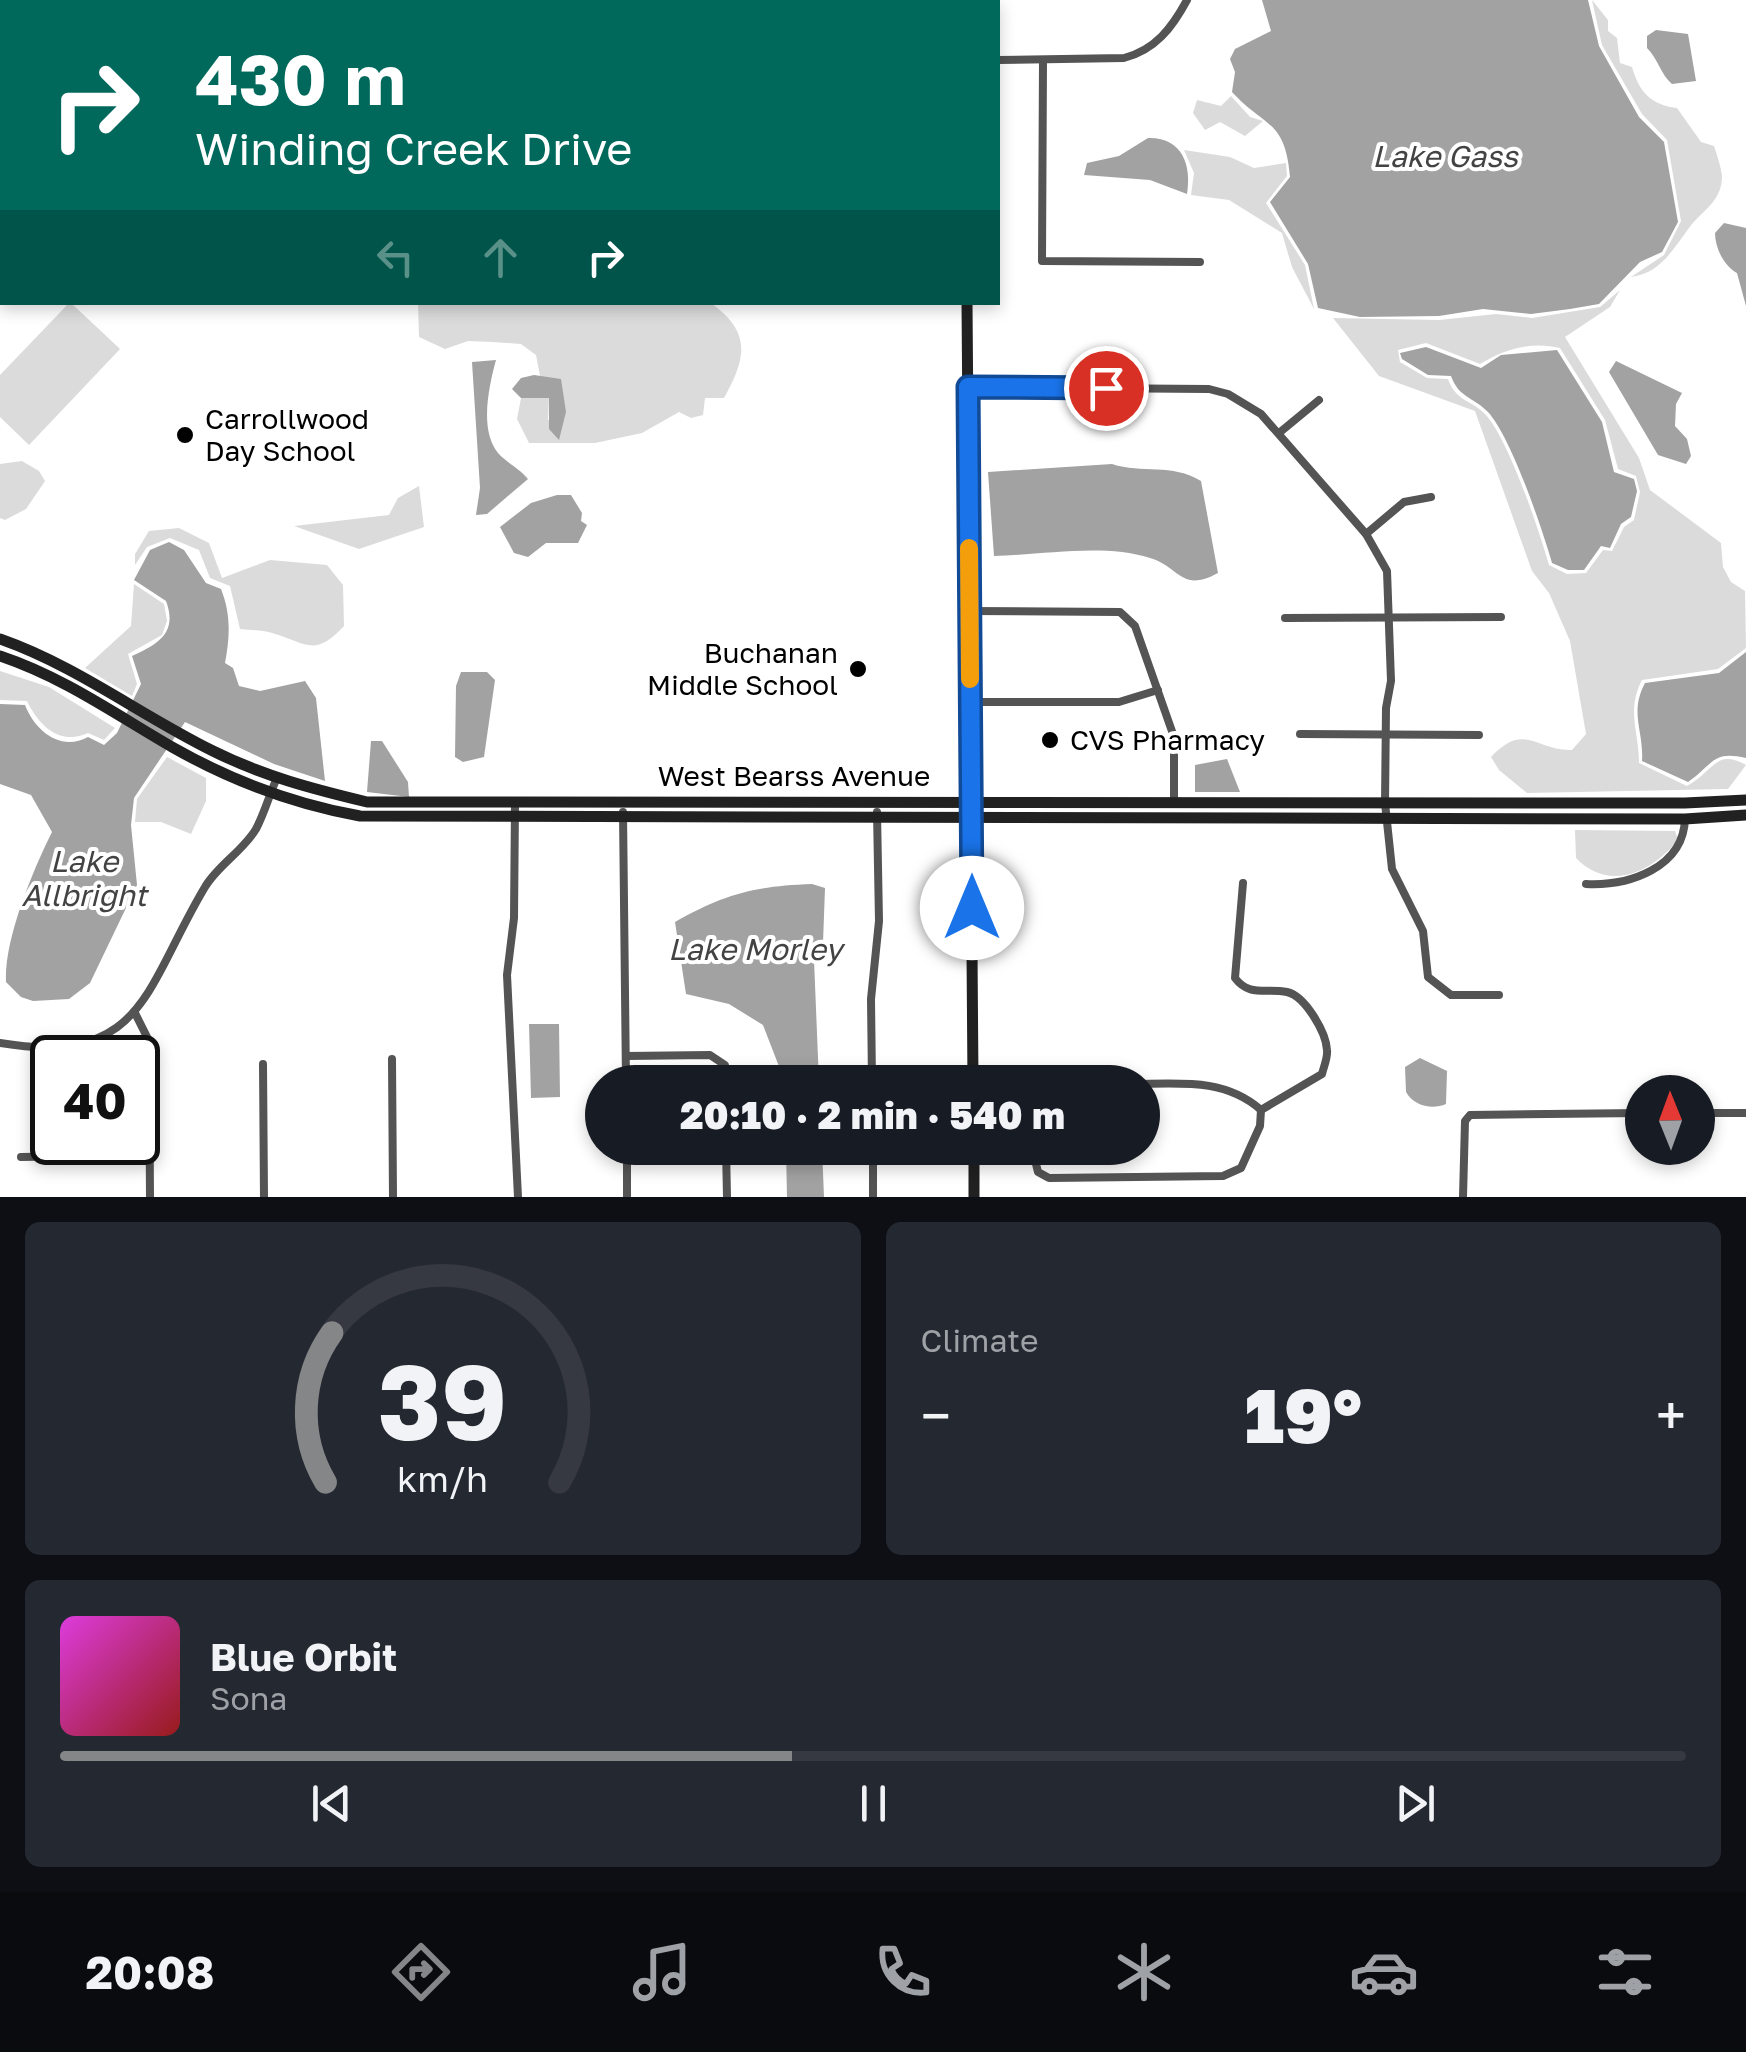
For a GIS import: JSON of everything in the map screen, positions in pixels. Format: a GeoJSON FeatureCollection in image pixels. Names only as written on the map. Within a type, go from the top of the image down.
{"type":"FeatureCollection","features":[{"type":"Feature","properties":{"kind":"main road"},"geometry":{"type":"LineString","coordinates":[[968,305],[973,1065]]}},
{"type":"Feature","properties":{"kind":"main road","name":"West Bearss Avenue"},"geometry":{"type":"LineString","coordinates":[[0,639],[40,654],[276,780],[367,802],[877,799],[1385,804],[1746,800]]}},
{"type":"Feature","properties":{"kind":"main road","name":"West Bearss Avenue"},"geometry":{"type":"LineString","coordinates":[[0,656],[34,668],[171,746],[270,794],[360,816],[430,819],[877,814],[1685,819],[1746,815]]}},
{"type":"Feature","properties":{"kind":"main road"},"geometry":{"type":"LineString","coordinates":[[974,1165],[974,1197]]}},
{"type":"Feature","properties":{"kind":"street"},"geometry":{"type":"LineString","coordinates":[[1000,60],[1124,58],[1141,54],[1156,44],[1186,0]]}},
{"type":"Feature","properties":{"kind":"street"},"geometry":{"type":"LineString","coordinates":[[1043,60],[1042,261],[1200,262]]}},
{"type":"Feature","properties":{"kind":"street"},"geometry":{"type":"LineString","coordinates":[[968,387],[1209,389],[1246,402],[1278,433],[1366,534],[1387,571],[1391,618],[1385,804],[1392,870],[1423,931],[1428,977],[1451,995],[1499,995]]}},
{"type":"Feature","properties":{"kind":"street"},"geometry":{"type":"LineString","coordinates":[[1278,433],[1320,400]]}},
{"type":"Feature","properties":{"kind":"street"},"geometry":{"type":"LineString","coordinates":[[1366,534],[1404,502],[1431,497]]}},
{"type":"Feature","properties":{"kind":"street"},"geometry":{"type":"LineString","coordinates":[[969,610],[1120,612],[1135,626],[1174,737],[1175,816]]}},
{"type":"Feature","properties":{"kind":"street"},"geometry":{"type":"LineString","coordinates":[[1284,618],[1501,617]]}},
{"type":"Feature","properties":{"kind":"street"},"geometry":{"type":"LineString","coordinates":[[34,668],[40,654]]}},
{"type":"Feature","properties":{"kind":"street"},"geometry":{"type":"LineString","coordinates":[[970,702],[1119,702],[1158,690]]}},
{"type":"Feature","properties":{"kind":"street"},"geometry":{"type":"LineString","coordinates":[[1300,734],[1479,735]]}},
{"type":"Feature","properties":{"kind":"street"},"geometry":{"type":"LineString","coordinates":[[0,1043],[68,1048],[105,1036],[135,1013],[207,883],[255,830],[276,780]]}},
{"type":"Feature","properties":{"kind":"street"},"geometry":{"type":"LineString","coordinates":[[872,1065],[871,999],[879,921],[877,799]]}},
{"type":"Feature","properties":{"kind":"street"},"geometry":{"type":"LineString","coordinates":[[736,801],[736,816]]}},
{"type":"Feature","properties":{"kind":"street"},"geometry":{"type":"LineString","coordinates":[[622,802],[626,1065]]}},
{"type":"Feature","properties":{"kind":"street"},"geometry":{"type":"LineString","coordinates":[[515,803],[508,975],[518,1197]]}},
{"type":"Feature","properties":{"kind":"street"},"geometry":{"type":"LineString","coordinates":[[1586,884],[1608,884],[1646,874],[1685,839],[1685,803]]}},
{"type":"Feature","properties":{"kind":"street"},"geometry":{"type":"LineString","coordinates":[[430,804],[430,819]]}},
{"type":"Feature","properties":{"kind":"street"},"geometry":{"type":"LineString","coordinates":[[1243,883],[1235,978],[1250,991],[1289,992],[1301,999],[1328,1053],[1322,1074],[1262,1110]]}},
{"type":"Feature","properties":{"kind":"street"},"geometry":{"type":"LineString","coordinates":[[135,1013],[146,1035]]}},
{"type":"Feature","properties":{"kind":"street"},"geometry":{"type":"LineString","coordinates":[[626,1056],[710,1055],[724,1065]]}},
{"type":"Feature","properties":{"kind":"street"},"geometry":{"type":"LineString","coordinates":[[392,1059],[393,1197]]}},
{"type":"Feature","properties":{"kind":"street"},"geometry":{"type":"LineString","coordinates":[[263,1064],[264,1197]]}},
{"type":"Feature","properties":{"kind":"street"},"geometry":{"type":"LineString","coordinates":[[1160,1084],[1201,1083],[1245,1096],[1262,1110]]}},
{"type":"Feature","properties":{"kind":"street"},"geometry":{"type":"LineString","coordinates":[[1036,1165],[1038,1172],[1050,1178],[1223,1176],[1241,1168],[1260,1126],[1262,1110]]}},
{"type":"Feature","properties":{"kind":"street"},"geometry":{"type":"LineString","coordinates":[[1715,1113],[1746,1113]]}},
{"type":"Feature","properties":{"kind":"street"},"geometry":{"type":"LineString","coordinates":[[1463,1197],[1464,1120],[1470,1115],[1625,1114]]}},
{"type":"Feature","properties":{"kind":"street"},"geometry":{"type":"LineString","coordinates":[[21,1157],[30,1157]]}},
{"type":"Feature","properties":{"kind":"street"},"geometry":{"type":"LineString","coordinates":[[150,1165],[150,1197]]}},
{"type":"Feature","properties":{"kind":"street"},"geometry":{"type":"LineString","coordinates":[[627,1165],[627,1197]]}},
{"type":"Feature","properties":{"kind":"street"},"geometry":{"type":"LineString","coordinates":[[726,1165],[727,1197]]}},
{"type":"Feature","properties":{"kind":"street"},"geometry":{"type":"LineString","coordinates":[[872,1165],[873,1197]]}},
{"type":"Feature","properties":{"kind":"shaded area"},"geometry":{"type":"Polygon","coordinates":[[[1592,0],[1608,20],[1608,31],[1617,38],[1620,63],[1632,67],[1647,96],[1677,108],[1701,142],[1714,146],[1722,176],[1715,199],[1665,259],[1650,271],[1631,277],[1664,255],[1681,221],[1667,140],[1642,114],[1602,45],[1592,0]]]}},
{"type":"Feature","properties":{"kind":"shaded area"},"geometry":{"type":"Polygon","coordinates":[[[1231,96],[1250,117],[1263,121],[1245,136],[1220,122],[1205,130],[1193,113],[1197,100],[1221,106],[1231,96]]]}},
{"type":"Feature","properties":{"kind":"shaded area"},"geometry":{"type":"Polygon","coordinates":[[[1184,150],[1230,157],[1254,168],[1286,163],[1287,176],[1266,203],[1305,265],[1314,309],[1292,267],[1282,233],[1229,200],[1191,195],[1194,173],[1184,150]]]}},
{"type":"Feature","properties":{"kind":"shaded area"},"geometry":{"type":"Polygon","coordinates":[[[1620,290],[1610,307],[1565,337],[1639,458],[1650,490],[1721,543],[1723,567],[1731,582],[1745,591],[1746,648],[1718,669],[1642,680],[1634,711],[1639,763],[1687,786],[1721,760],[1736,760],[1746,765],[1728,789],[1527,793],[1499,770],[1491,757],[1513,741],[1530,740],[1572,750],[1586,734],[1570,641],[1549,593],[1532,571],[1475,411],[1379,376],[1333,318],[1439,320],[1496,314],[1532,318],[1600,307],[1620,290]],[[1426,343],[1398,350],[1400,362],[1427,378],[1448,379],[1460,396],[1486,415],[1513,465],[1549,565],[1567,574],[1586,573],[1603,550],[1612,551],[1624,527],[1634,520],[1640,492],[1636,476],[1618,469],[1605,420],[1560,348],[1518,348],[1480,364],[1426,343]]]}},
{"type":"Feature","properties":{"kind":"shaded area"},"geometry":{"type":"Polygon","coordinates":[[[67,305],[73,305],[120,349],[29,445],[0,417],[0,375],[67,305]]]}},
{"type":"Feature","properties":{"kind":"shaded area"},"geometry":{"type":"Polygon","coordinates":[[[418,305],[713,305],[739,335],[741,358],[724,398],[705,398],[703,415],[691,418],[679,412],[642,433],[595,443],[529,443],[517,419],[521,398],[549,397],[548,420],[564,420],[565,413],[557,387],[540,376],[536,355],[521,344],[468,341],[445,349],[419,337],[418,305]]]}},
{"type":"Feature","properties":{"kind":"shaded area"},"geometry":{"type":"Polygon","coordinates":[[[22,461],[39,471],[45,481],[26,509],[5,520],[0,518],[0,464],[22,461]]]}},
{"type":"Feature","properties":{"kind":"shaded area"},"geometry":{"type":"Polygon","coordinates":[[[419,486],[424,527],[359,549],[294,526],[389,515],[398,498],[419,486]]]}},
{"type":"Feature","properties":{"kind":"shaded area"},"geometry":{"type":"Polygon","coordinates":[[[179,528],[209,543],[222,578],[270,560],[327,565],[343,585],[344,626],[317,645],[240,629],[230,586],[210,578],[199,550],[170,538],[147,547],[135,565],[135,554],[149,531],[179,528]]]}},
{"type":"Feature","properties":{"kind":"shaded area"},"geometry":{"type":"Polygon","coordinates":[[[134,584],[164,604],[167,621],[162,635],[128,654],[137,684],[132,696],[85,668],[131,626],[134,584]]]}},
{"type":"Feature","properties":{"kind":"shaded area"},"geometry":{"type":"Polygon","coordinates":[[[0,671],[49,687],[115,728],[104,740],[88,733],[60,735],[44,726],[27,701],[0,700],[0,671]]]}},
{"type":"Feature","properties":{"kind":"shaded area"},"geometry":{"type":"Polygon","coordinates":[[[167,757],[206,778],[206,801],[191,834],[161,822],[135,822],[137,799],[167,757]]]}},
{"type":"Feature","properties":{"kind":"shaded area"},"geometry":{"type":"Polygon","coordinates":[[[1575,830],[1675,831],[1678,840],[1643,869],[1616,876],[1602,874],[1576,858],[1575,830]]]}},
{"type":"Feature","properties":{"kind":"water","name":"Lake Gass"},"geometry":{"type":"Polygon","coordinates":[[[1262,0],[1588,0],[1599,46],[1639,117],[1664,142],[1678,222],[1662,252],[1640,262],[1599,304],[1570,309],[1531,314],[1483,309],[1439,316],[1360,317],[1318,308],[1308,264],[1270,202],[1290,177],[1283,144],[1272,126],[1232,92],[1235,72],[1230,59],[1235,49],[1271,31],[1262,0]]]}},
{"type":"Feature","properties":{"kind":"water"},"geometry":{"type":"Polygon","coordinates":[[[1656,30],[1688,34],[1696,81],[1672,84],[1668,80],[1647,48],[1647,36],[1656,30]]]}},
{"type":"Feature","properties":{"kind":"water"},"geometry":{"type":"Polygon","coordinates":[[[1148,138],[1169,142],[1182,155],[1188,173],[1187,194],[1150,180],[1084,175],[1087,163],[1119,156],[1148,138]]]}},
{"type":"Feature","properties":{"kind":"water"},"geometry":{"type":"Polygon","coordinates":[[[1724,223],[1746,228],[1746,306],[1737,273],[1724,261],[1717,245],[1715,233],[1724,223]]]}},
{"type":"Feature","properties":{"kind":"water"},"geometry":{"type":"Polygon","coordinates":[[[1426,347],[1481,368],[1501,355],[1557,350],[1602,422],[1614,472],[1634,479],[1637,491],[1631,517],[1621,524],[1610,548],[1601,546],[1584,570],[1568,570],[1552,563],[1516,462],[1488,412],[1462,393],[1451,376],[1428,375],[1402,359],[1400,353],[1426,347]]]}},
{"type":"Feature","properties":{"kind":"water"},"geometry":{"type":"Polygon","coordinates":[[[496,360],[487,408],[489,432],[498,453],[528,479],[487,514],[476,515],[480,488],[472,362],[496,360]]]}},
{"type":"Feature","properties":{"kind":"water"},"geometry":{"type":"Polygon","coordinates":[[[1616,361],[1682,393],[1676,404],[1675,426],[1687,439],[1691,456],[1686,464],[1658,455],[1609,372],[1616,361]]]}},
{"type":"Feature","properties":{"kind":"water"},"geometry":{"type":"Polygon","coordinates":[[[534,375],[561,379],[566,412],[559,440],[549,429],[549,398],[521,398],[512,389],[521,378],[534,375]]]}},
{"type":"Feature","properties":{"kind":"water"},"geometry":{"type":"Polygon","coordinates":[[[1112,464],[1179,472],[1201,481],[1218,573],[1188,579],[1150,558],[1113,551],[994,556],[988,472],[1112,464]]]}},
{"type":"Feature","properties":{"kind":"water"},"geometry":{"type":"Polygon","coordinates":[[[571,495],[582,513],[581,521],[587,525],[578,543],[546,543],[528,557],[514,553],[500,527],[531,503],[571,495]]]}},
{"type":"Feature","properties":{"kind":"water","name":"Lake Allbright"},"geometry":{"type":"Polygon","coordinates":[[[169,542],[184,550],[206,583],[221,589],[229,626],[225,663],[233,668],[239,686],[260,691],[305,681],[316,698],[325,781],[274,764],[185,722],[134,798],[131,825],[137,885],[90,983],[69,999],[33,1001],[21,997],[6,982],[7,965],[21,906],[52,832],[31,795],[0,784],[0,704],[25,705],[42,731],[59,740],[88,737],[104,745],[117,733],[141,684],[132,656],[157,642],[169,621],[166,601],[134,580],[150,550],[169,542]]]}},
{"type":"Feature","properties":{"kind":"water"},"geometry":{"type":"Polygon","coordinates":[[[1746,652],[1746,758],[1720,757],[1688,782],[1642,761],[1638,704],[1645,683],[1719,673],[1746,652]]]}},
{"type":"Feature","properties":{"kind":"water"},"geometry":{"type":"Polygon","coordinates":[[[461,672],[487,672],[495,680],[484,757],[463,762],[455,757],[456,686],[461,672]]]}},
{"type":"Feature","properties":{"kind":"water"},"geometry":{"type":"Polygon","coordinates":[[[371,741],[382,741],[408,782],[409,797],[367,792],[371,741]]]}},
{"type":"Feature","properties":{"kind":"water"},"geometry":{"type":"Polygon","coordinates":[[[1227,759],[1240,792],[1195,792],[1195,765],[1227,759]]]}},
{"type":"Feature","properties":{"kind":"water","name":"Lake Morley"},"geometry":{"type":"Polygon","coordinates":[[[812,884],[825,888],[823,943],[814,960],[818,1065],[778,1065],[763,1025],[729,1004],[686,994],[675,922],[741,893],[812,884]]]}},
{"type":"Feature","properties":{"kind":"water"},"geometry":{"type":"Polygon","coordinates":[[[529,1024],[559,1024],[560,1097],[531,1098],[529,1024]]]}},
{"type":"Feature","properties":{"kind":"water"},"geometry":{"type":"Polygon","coordinates":[[[1420,1058],[1447,1071],[1446,1104],[1424,1106],[1406,1092],[1405,1067],[1420,1058]]]}},
{"type":"Feature","properties":{"kind":"water"},"geometry":{"type":"Polygon","coordinates":[[[786,1165],[823,1165],[824,1197],[787,1197],[786,1165]]]}},
{"type":"Feature","properties":{"kind":"slow traffic"},"geometry":{"type":"LineString","coordinates":[[969,548],[970,679]]}},
{"type":"Feature","properties":{"kind":"place","name":"Carrollwood Day School"},"geometry":{"type":"Point","coordinates":[185,435]}},
{"type":"Feature","properties":{"kind":"place","name":"Buchanan Middle School"},"geometry":{"type":"Point","coordinates":[858,669]}},
{"type":"Feature","properties":{"kind":"place","name":"CVS Pharmacy"},"geometry":{"type":"Point","coordinates":[1050,740]}},
{"type":"Feature","properties":{"kind":"route"},"geometry":{"type":"LineString","coordinates":[[972,908],[968,387],[1106,388]]}}]}
